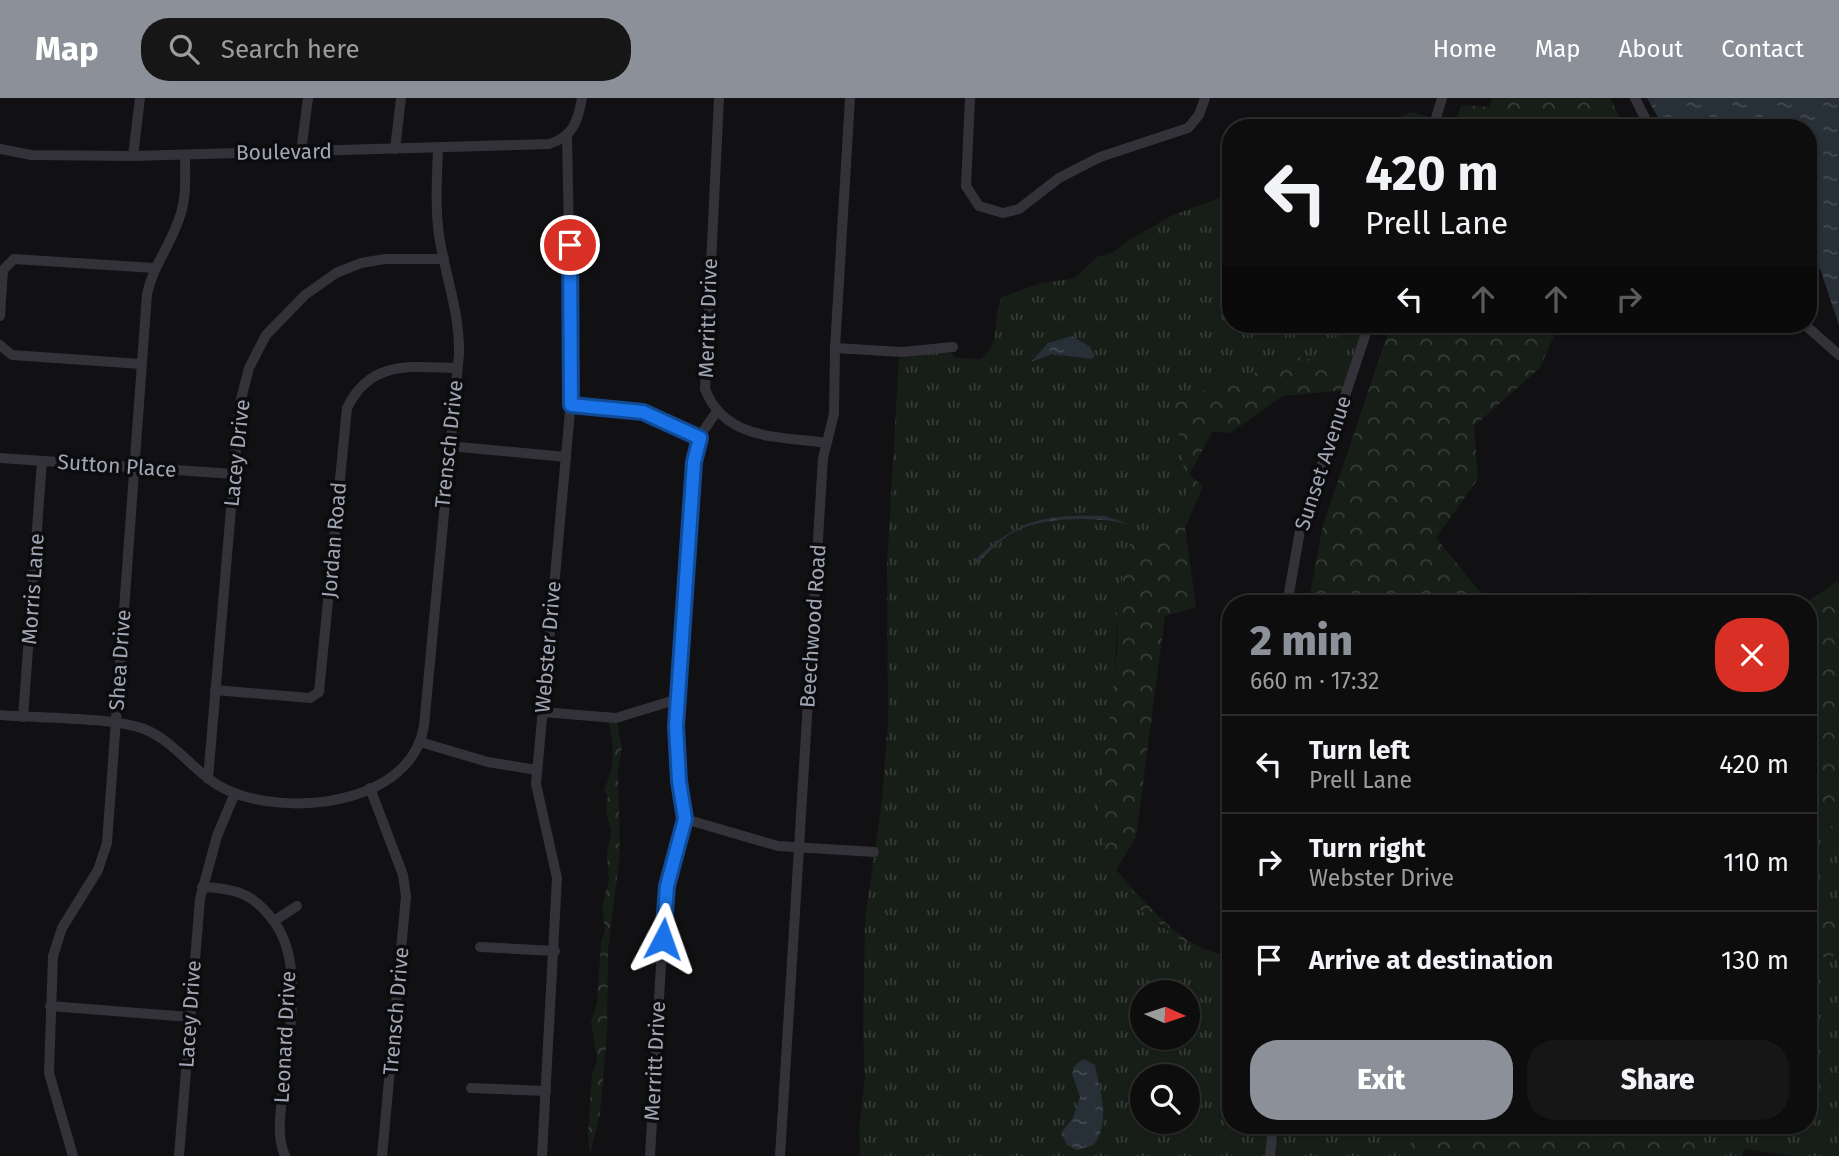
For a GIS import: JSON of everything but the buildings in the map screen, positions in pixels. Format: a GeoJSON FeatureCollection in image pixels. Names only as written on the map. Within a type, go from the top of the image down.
{"type":"FeatureCollection","features":[{"type":"Feature","properties":{"kind":"street"},"geometry":{"type":"LineString","coordinates":[[133,156],[140,98]]}},
{"type":"Feature","properties":{"kind":"street"},"geometry":{"type":"LineString","coordinates":[[301,152],[308,98]]}},
{"type":"Feature","properties":{"kind":"street"},"geometry":{"type":"LineString","coordinates":[[395,149],[401,98]]}},
{"type":"Feature","properties":{"kind":"street"},"geometry":{"type":"LineString","coordinates":[[567,136],[579,118],[582,98]]}},
{"type":"Feature","properties":{"kind":"street","name":"Merritt Drive"},"geometry":{"type":"LineString","coordinates":[[650,1156],[667,886],[685,819],[677,754],[678,699],[694,462],[700,438],[717,411],[709,399],[704,379],[719,98]]}},
{"type":"Feature","properties":{"kind":"street","name":"Beechwood Road"},"geometry":{"type":"LineString","coordinates":[[780,1156],[826,443],[834,414],[835,348],[850,98]]}},
{"type":"Feature","properties":{"kind":"street"},"geometry":{"type":"LineString","coordinates":[[970,98],[966,186],[979,206],[1003,213],[1018,209],[1059,178],[1100,157],[1188,128],[1199,116],[1205,98]]}},
{"type":"Feature","properties":{"kind":"street"},"geometry":{"type":"LineString","coordinates":[[1436,119],[1442,98]]}},
{"type":"Feature","properties":{"kind":"street"},"geometry":{"type":"LineString","coordinates":[[1635,98],[1646,119]]}},
{"type":"Feature","properties":{"kind":"street","name":"Boulevard"},"geometry":{"type":"LineString","coordinates":[[0,149],[31,155],[185,155],[549,144],[567,136]]}},
{"type":"Feature","properties":{"kind":"street","name":"Webster Drive"},"geometry":{"type":"LineString","coordinates":[[542,1156],[555,951],[556,870],[537,799],[537,770],[571,405],[567,136]]}},
{"type":"Feature","properties":{"kind":"street","name":"Trensch Drive"},"geometry":{"type":"LineString","coordinates":[[420,742],[424,726],[457,368],[457,318],[444,259],[436,200],[438,148]]}},
{"type":"Feature","properties":{"kind":"street","name":"Shea Drive"},"geometry":{"type":"LineString","coordinates":[[73,1156],[49,1073],[50,1006],[57,940],[98,870],[107,843],[147,294],[154,268],[180,217],[185,189],[185,155]]}},
{"type":"Feature","properties":{"kind":"street","name":"Lacey Drive"},"geometry":{"type":"LineString","coordinates":[[208,779],[240,403],[249,368],[266,335],[289,308],[337,273],[361,263],[385,259],[444,259]]}},
{"type":"Feature","properties":{"kind":"street"},"geometry":{"type":"LineString","coordinates":[[0,316],[3,270],[12,260],[154,268]]}},
{"type":"Feature","properties":{"kind":"street","name":"Sunset Avenue"},"geometry":{"type":"LineString","coordinates":[[1289,595],[1300,531],[1366,333]]}},
{"type":"Feature","properties":{"kind":"street"},"geometry":{"type":"LineString","coordinates":[[1814,333],[1839,355]]}},
{"type":"Feature","properties":{"kind":"street"},"geometry":{"type":"LineString","coordinates":[[1,347],[12,355],[141,364]]}},
{"type":"Feature","properties":{"kind":"street"},"geometry":{"type":"LineString","coordinates":[[835,348],[902,352],[953,347]]}},
{"type":"Feature","properties":{"kind":"street","name":"Jordan Road"},"geometry":{"type":"LineString","coordinates":[[215,690],[310,698],[320,692],[347,408],[365,382],[385,370],[401,367],[457,368]]}},
{"type":"Feature","properties":{"kind":"street"},"geometry":{"type":"LineString","coordinates":[[571,405],[643,412],[700,438]]}},
{"type":"Feature","properties":{"kind":"street"},"geometry":{"type":"LineString","coordinates":[[717,411],[726,421],[745,432],[826,443]]}},
{"type":"Feature","properties":{"kind":"street"},"geometry":{"type":"LineString","coordinates":[[448,446],[566,457]]}},
{"type":"Feature","properties":{"kind":"street","name":"Sutton Place"},"geometry":{"type":"LineString","coordinates":[[0,458],[234,474]]}},
{"type":"Feature","properties":{"kind":"street","name":"Morris Lane"},"geometry":{"type":"LineString","coordinates":[[23,717],[42,461]]}},
{"type":"Feature","properties":{"kind":"street"},"geometry":{"type":"LineString","coordinates":[[542,712],[616,719],[678,699]]}},
{"type":"Feature","properties":{"kind":"street"},"geometry":{"type":"LineString","coordinates":[[0,715],[116,724],[154,734],[208,779],[235,793],[266,802],[308,804],[346,797],[370,788],[399,770],[420,742],[488,762],[537,770]]}},
{"type":"Feature","properties":{"kind":"street","name":"Trensch Drive"},"geometry":{"type":"LineString","coordinates":[[370,788],[403,875],[405,896],[382,1156]]}},
{"type":"Feature","properties":{"kind":"street","name":"Lacey Drive"},"geometry":{"type":"LineString","coordinates":[[179,1156],[202,887],[217,836],[235,793]]}},
{"type":"Feature","properties":{"kind":"street"},"geometry":{"type":"LineString","coordinates":[[685,819],[759,842],[799,848],[874,852]]}},
{"type":"Feature","properties":{"kind":"street","name":"Leonard Drive"},"geometry":{"type":"LineString","coordinates":[[202,887],[231,888],[248,894],[274,921],[284,939],[291,972],[279,1128],[285,1156]]}},
{"type":"Feature","properties":{"kind":"street"},"geometry":{"type":"LineString","coordinates":[[274,921],[296,906]]}},
{"type":"Feature","properties":{"kind":"street"},"geometry":{"type":"LineString","coordinates":[[480,947],[555,951]]}},
{"type":"Feature","properties":{"kind":"street"},"geometry":{"type":"LineString","coordinates":[[50,1006],[189,1017]]}},
{"type":"Feature","properties":{"kind":"street"},"geometry":{"type":"LineString","coordinates":[[471,1088],[546,1091]]}},
{"type":"Feature","properties":{"kind":"street"},"geometry":{"type":"LineString","coordinates":[[1270,1156],[1272,1134]]}},
{"type":"Feature","properties":{"kind":"green space"},"geometry":{"type":"Polygon","coordinates":[[[1492,98],[1610,98],[1620,119],[1457,119],[1461,105],[1490,107],[1492,98]]]}},
{"type":"Feature","properties":{"kind":"green space"},"geometry":{"type":"Polygon","coordinates":[[[1412,112],[1435,119],[1394,119],[1412,112]]]}},
{"type":"Feature","properties":{"kind":"green space"},"geometry":{"type":"Polygon","coordinates":[[[1222,197],[1222,333],[1366,333],[1355,367],[1338,366],[1174,402],[1188,498],[1172,533],[1131,539],[1118,598],[1107,863],[1139,900],[1137,907],[1160,926],[1212,958],[1222,959],[1222,1134],[1409,1134],[1413,1156],[860,1156],[859,1128],[865,1078],[865,920],[882,799],[888,721],[887,564],[899,358],[946,348],[955,358],[981,359],[992,346],[1002,297],[1038,284],[1075,278],[1097,257],[1114,252],[1171,216],[1222,197]]]}},
{"type":"Feature","properties":{"kind":"green space"},"geometry":{"type":"Polygon","coordinates":[[[1388,333],[1555,333],[1540,368],[1474,426],[1478,479],[1436,538],[1483,595],[1310,595],[1323,525],[1388,333]]]}},
{"type":"Feature","properties":{"kind":"green space"},"geometry":{"type":"Polygon","coordinates":[[[1298,357],[1355,367],[1347,390],[1283,396],[1230,433],[1213,431],[1189,475],[1203,486],[1185,528],[1196,607],[1165,616],[1136,837],[1116,870],[1181,936],[1222,954],[1222,959],[1212,958],[1176,937],[1137,907],[1139,900],[1107,863],[1099,803],[1117,655],[1118,598],[1131,538],[1172,533],[1188,498],[1174,402],[1298,357]]]}},
{"type":"Feature","properties":{"kind":"green space"},"geometry":{"type":"Polygon","coordinates":[[[1837,581],[1839,584],[1839,829],[1817,821],[1817,595],[1837,581]]]}},
{"type":"Feature","properties":{"kind":"green space"},"geometry":{"type":"Polygon","coordinates":[[[1587,592],[1592,595],[1563,595],[1587,592]]]}},
{"type":"Feature","properties":{"kind":"green space"},"geometry":{"type":"Polygon","coordinates":[[[607,718],[620,718],[617,723],[622,747],[618,770],[620,853],[608,950],[607,1036],[600,1113],[590,1156],[588,1134],[592,1074],[597,1059],[591,1023],[597,1003],[601,942],[605,931],[602,907],[609,880],[607,854],[611,832],[606,811],[608,796],[604,790],[613,755],[607,718]]]}},
{"type":"Feature","properties":{"kind":"green space"},"geometry":{"type":"Polygon","coordinates":[[[1817,821],[1839,829],[1839,909],[1817,903],[1817,821]]]}},
{"type":"Feature","properties":{"kind":"green space"},"geometry":{"type":"Polygon","coordinates":[[[1817,903],[1839,909],[1839,956],[1817,957],[1817,903]]]}},
{"type":"Feature","properties":{"kind":"green space"},"geometry":{"type":"Polygon","coordinates":[[[1839,956],[1839,1156],[1791,1156],[1744,1149],[1742,1156],[1696,1156],[1697,1134],[1817,1134],[1817,957],[1839,956]]]}},
{"type":"Feature","properties":{"kind":"green space"},"geometry":{"type":"Polygon","coordinates":[[[1409,1134],[1697,1134],[1696,1156],[1413,1156],[1409,1134]]]}},
{"type":"Feature","properties":{"kind":"water"},"geometry":{"type":"Polygon","coordinates":[[[1647,98],[1839,98],[1839,325],[1820,269],[1817,268],[1817,119],[1659,119],[1647,98]]]}},
{"type":"Feature","properties":{"kind":"water"},"geometry":{"type":"Polygon","coordinates":[[[1072,336],[1089,346],[1095,355],[1092,359],[1052,354],[1031,362],[1048,343],[1072,336]]]}},
{"type":"Feature","properties":{"kind":"water"},"geometry":{"type":"Polygon","coordinates":[[[1105,516],[1132,525],[1088,519],[1040,523],[1009,535],[976,564],[975,560],[991,546],[1020,527],[1049,518],[1105,516]]]}},
{"type":"Feature","properties":{"kind":"water"},"geometry":{"type":"Polygon","coordinates":[[[1083,1059],[1095,1065],[1103,1116],[1099,1136],[1094,1145],[1077,1150],[1067,1145],[1061,1133],[1073,1118],[1080,1097],[1072,1074],[1074,1066],[1083,1059]]]}},
{"type":"Feature","properties":{"kind":"route"},"geometry":{"type":"LineString","coordinates":[[570,245],[571,405],[643,412],[700,438],[694,462],[676,726],[679,781],[685,819],[667,886],[663,939]]}}]}
